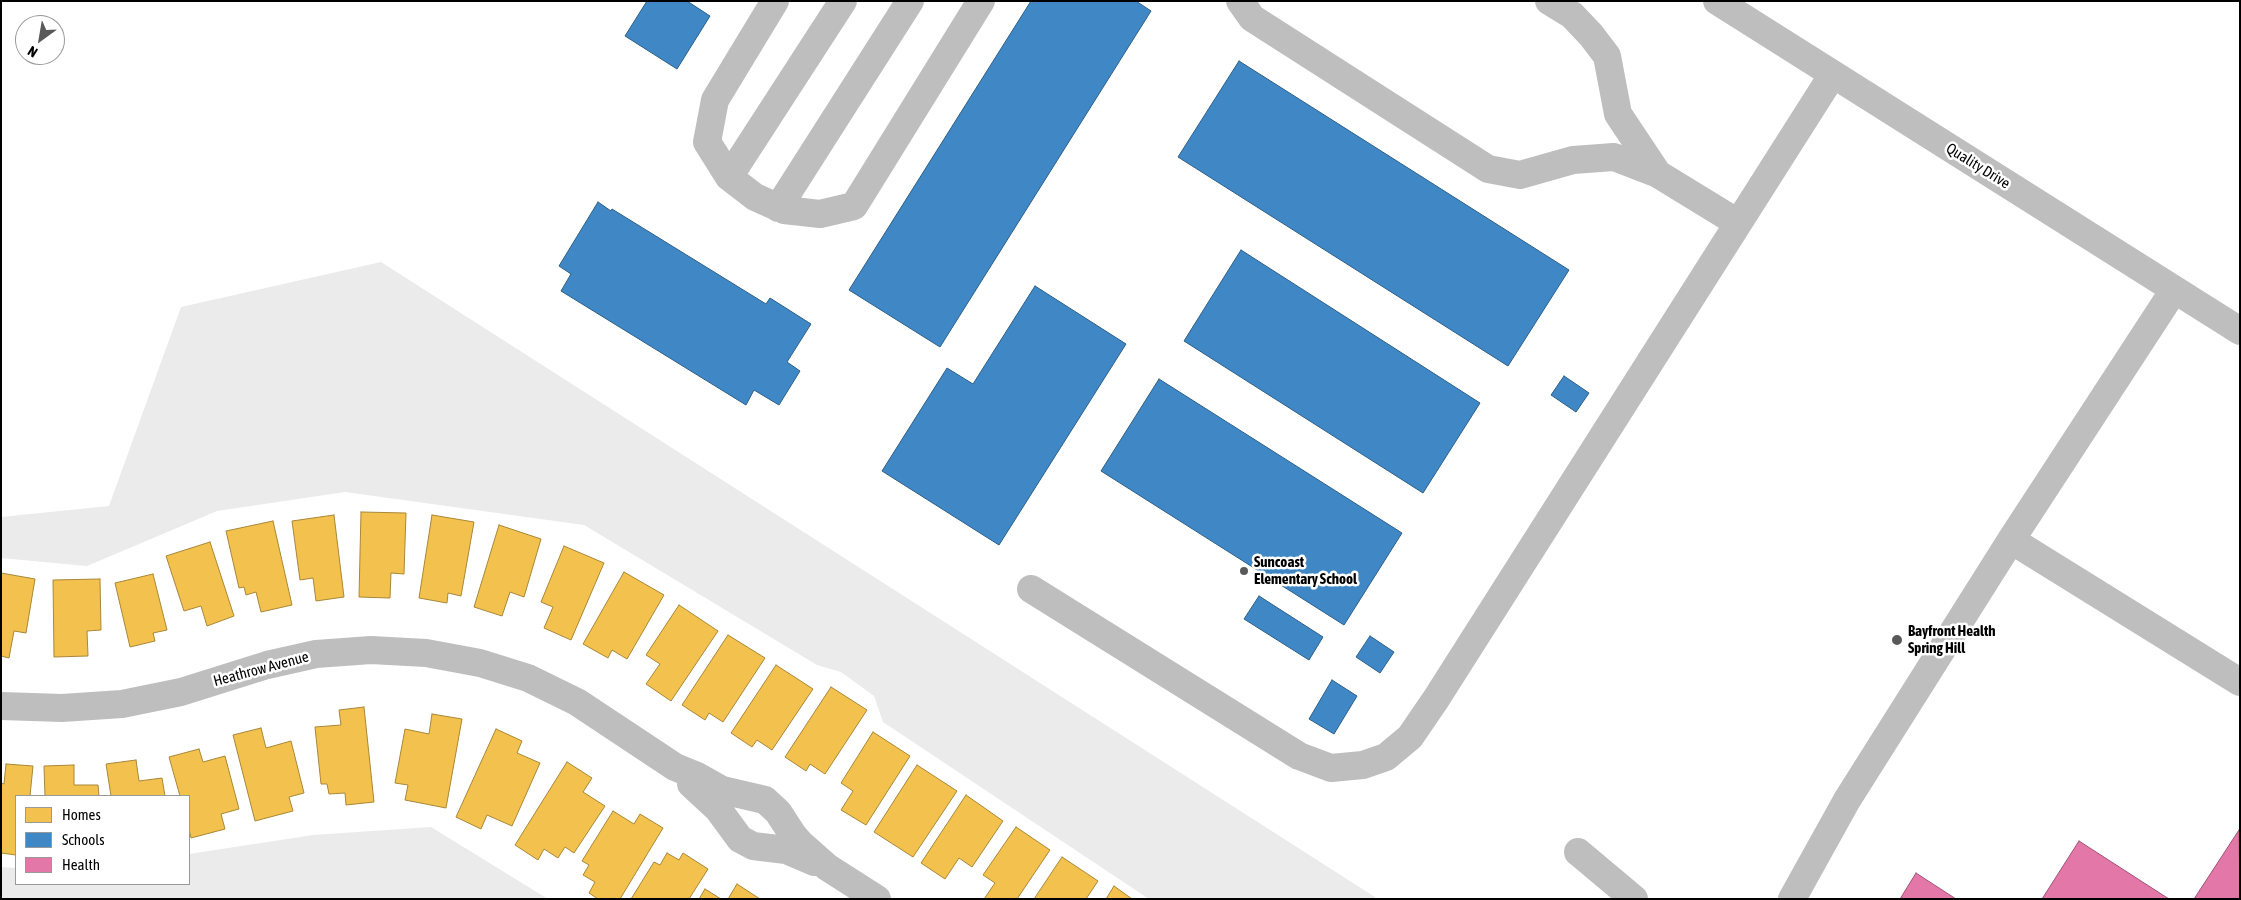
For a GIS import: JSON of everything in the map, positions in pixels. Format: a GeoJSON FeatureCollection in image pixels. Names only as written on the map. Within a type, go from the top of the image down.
{"type":"FeatureCollection","features":[{"type":"Feature","properties":{"kind":"street"},"geometry":{"type":"LineString","coordinates":[[775,1],[715,100],[707,142],[729,178],[754,197],[784,210],[820,214],[854,206],[980,1]]}},
{"type":"Feature","properties":{"kind":"street"},"geometry":{"type":"LineString","coordinates":[[729,178],[843,1]]}},
{"type":"Feature","properties":{"kind":"street"},"geometry":{"type":"LineString","coordinates":[[778,208],[910,1]]}},
{"type":"Feature","properties":{"kind":"street"},"geometry":{"type":"LineString","coordinates":[[1240,1],[1252,18],[1488,169],[1520,174],[1573,160],[1614,158],[1658,174],[1738,223]]}},
{"type":"Feature","properties":{"kind":"street"},"geometry":{"type":"LineString","coordinates":[[1549,1],[1572,15],[1591,34],[1607,56],[1618,114],[1658,174]]}},
{"type":"Feature","properties":{"kind":"street","name":"Quality Drive"},"geometry":{"type":"LineString","coordinates":[[1717,1],[2240,331]]}},
{"type":"Feature","properties":{"kind":"street"},"geometry":{"type":"LineString","coordinates":[[1031,589],[1299,756],[1331,768],[1363,765],[1386,757],[1410,737],[1436,699],[1833,74]]}},
{"type":"Feature","properties":{"kind":"street"},"geometry":{"type":"LineString","coordinates":[[1792,899],[1843,806],[2011,540],[2174,290]]}},
{"type":"Feature","properties":{"kind":"street"},"geometry":{"type":"LineString","coordinates":[[2011,540],[2240,682]]}},
{"type":"Feature","properties":{"kind":"street","name":"Heathrow Avenue"},"geometry":{"type":"LineString","coordinates":[[1,706],[62,708],[122,704],[180,692],[267,665],[316,654],[371,650],[426,652],[480,663],[528,678],[577,702],[675,767],[722,790],[764,800],[778,812],[797,839],[827,867]]}},
{"type":"Feature","properties":{"kind":"street","name":"Heathrow Avenue"},"geometry":{"type":"LineString","coordinates":[[675,767],[718,809],[740,839],[753,846],[786,850],[827,867],[878,899]]}},
{"type":"Feature","properties":{"kind":"street"},"geometry":{"type":"LineString","coordinates":[[1578,852],[1634,899]]}},
{"type":"Feature","properties":{"kind":"shaded area"},"geometry":{"type":"Polygon","coordinates":[[[381,262],[1375,897],[1374,899],[1149,899],[883,722],[874,696],[841,672],[817,665],[584,525],[345,492],[217,511],[87,566],[1,558],[1,517],[109,506],[181,307],[381,262]]]}},
{"type":"Feature","properties":{"kind":"shaded area"},"geometry":{"type":"Polygon","coordinates":[[[431,827],[548,899],[1,899],[1,867],[15,868],[15,885],[190,885],[190,854],[313,835],[431,827]]]}},
{"type":"Feature","properties":{"kind":"building: Homes"},"geometry":{"type":"Polygon","coordinates":[[[361,512],[406,513],[404,574],[391,573],[390,598],[359,597],[361,512]]]}},
{"type":"Feature","properties":{"kind":"building: Homes"},"geometry":{"type":"Polygon","coordinates":[[[334,515],[344,597],[316,601],[313,578],[300,580],[292,521],[334,515]]]}},
{"type":"Feature","properties":{"kind":"building: Homes"},"geometry":{"type":"Polygon","coordinates":[[[432,515],[474,522],[461,596],[448,593],[447,603],[419,598],[432,515]]]}},
{"type":"Feature","properties":{"kind":"building: Homes"},"geometry":{"type":"Polygon","coordinates":[[[273,521],[292,605],[261,612],[256,592],[246,595],[244,587],[239,588],[226,531],[273,521]]]}},
{"type":"Feature","properties":{"kind":"building: Homes"},"geometry":{"type":"Polygon","coordinates":[[[499,525],[541,539],[524,597],[510,592],[502,616],[474,607],[499,525]]]}},
{"type":"Feature","properties":{"kind":"building: Homes"},"geometry":{"type":"Polygon","coordinates":[[[210,542],[234,616],[207,626],[201,606],[184,611],[166,556],[210,542]]]}},
{"type":"Feature","properties":{"kind":"building: Homes"},"geometry":{"type":"Polygon","coordinates":[[[564,546],[604,563],[571,640],[544,628],[553,607],[541,602],[564,546]]]}},
{"type":"Feature","properties":{"kind":"building: Homes"},"geometry":{"type":"Polygon","coordinates":[[[624,572],[664,595],[627,659],[612,650],[608,658],[583,644],[624,572]]]}},
{"type":"Feature","properties":{"kind":"building: Homes"},"geometry":{"type":"Polygon","coordinates":[[[1,573],[35,579],[26,633],[14,631],[9,658],[1,656],[1,573]]]}},
{"type":"Feature","properties":{"kind":"building: Homes"},"geometry":{"type":"Polygon","coordinates":[[[153,574],[167,630],[153,633],[155,641],[130,647],[115,583],[153,574]]]}},
{"type":"Feature","properties":{"kind":"building: Homes"},"geometry":{"type":"Polygon","coordinates":[[[100,579],[101,630],[87,631],[88,656],[54,657],[53,580],[100,579]]]}},
{"type":"Feature","properties":{"kind":"building: Homes"},"geometry":{"type":"Polygon","coordinates":[[[679,605],[718,631],[671,701],[646,684],[660,664],[646,655],[679,605]]]}},
{"type":"Feature","properties":{"kind":"building: Homes"},"geometry":{"type":"Polygon","coordinates":[[[728,635],[765,658],[723,722],[709,713],[705,720],[682,705],[728,635]]]}},
{"type":"Feature","properties":{"kind":"building: Homes"},"geometry":{"type":"Polygon","coordinates":[[[776,665],[813,689],[772,750],[757,740],[752,747],[731,733],[776,665]]]}},
{"type":"Feature","properties":{"kind":"building: Homes"},"geometry":{"type":"Polygon","coordinates":[[[831,687],[867,710],[825,774],[810,764],[806,771],[785,757],[831,687]]]}},
{"type":"Feature","properties":{"kind":"building: Homes"},"geometry":{"type":"Polygon","coordinates":[[[364,707],[374,802],[346,805],[345,793],[329,794],[327,784],[321,784],[315,727],[341,725],[339,710],[364,707]]]}},
{"type":"Feature","properties":{"kind":"building: Homes"},"geometry":{"type":"Polygon","coordinates":[[[432,714],[462,719],[446,808],[405,800],[408,785],[395,783],[405,729],[429,734],[432,714]]]}},
{"type":"Feature","properties":{"kind":"building: Homes"},"geometry":{"type":"Polygon","coordinates":[[[261,728],[266,748],[291,741],[304,793],[289,797],[293,811],[255,821],[233,735],[261,728]]]}},
{"type":"Feature","properties":{"kind":"building: Homes"},"geometry":{"type":"Polygon","coordinates":[[[496,729],[522,741],[517,753],[540,763],[512,826],[487,815],[481,829],[456,817],[496,729]]]}},
{"type":"Feature","properties":{"kind":"building: Homes"},"geometry":{"type":"Polygon","coordinates":[[[873,732],[910,756],[866,825],[841,810],[853,791],[841,783],[873,732]]]}},
{"type":"Feature","properties":{"kind":"building: Homes"},"geometry":{"type":"Polygon","coordinates":[[[199,749],[203,762],[225,756],[239,809],[221,814],[225,829],[191,838],[190,795],[180,795],[169,757],[199,749]]]}},
{"type":"Feature","properties":{"kind":"building: Homes"},"geometry":{"type":"Polygon","coordinates":[[[136,760],[139,781],[162,778],[165,795],[111,795],[106,764],[136,760]]]}},
{"type":"Feature","properties":{"kind":"building: Homes"},"geometry":{"type":"Polygon","coordinates":[[[567,762],[592,778],[583,792],[605,806],[574,853],[565,847],[558,858],[544,849],[538,860],[515,845],[567,762]]]}},
{"type":"Feature","properties":{"kind":"building: Homes"},"geometry":{"type":"Polygon","coordinates":[[[6,764],[33,766],[30,795],[15,795],[15,855],[1,853],[1,783],[4,784],[6,764]]]}},
{"type":"Feature","properties":{"kind":"building: Homes"},"geometry":{"type":"Polygon","coordinates":[[[74,765],[74,785],[98,785],[99,795],[45,795],[44,766],[74,765]]]}},
{"type":"Feature","properties":{"kind":"building: Homes"},"geometry":{"type":"Polygon","coordinates":[[[917,765],[957,791],[913,857],[874,832],[917,765]]]}},
{"type":"Feature","properties":{"kind":"building: Homes"},"geometry":{"type":"Polygon","coordinates":[[[966,795],[1003,821],[972,867],[959,858],[945,879],[921,863],[966,795]]]}},
{"type":"Feature","properties":{"kind":"building: Homes"},"geometry":{"type":"Polygon","coordinates":[[[613,811],[634,824],[640,814],[663,828],[620,899],[598,899],[589,893],[595,882],[583,875],[589,865],[582,861],[613,811]]]}},
{"type":"Feature","properties":{"kind":"building: Homes"},"geometry":{"type":"Polygon","coordinates":[[[1016,827],[1050,850],[1017,899],[984,899],[995,883],[983,875],[1016,827]]]}},
{"type":"Feature","properties":{"kind":"building: Homes"},"geometry":{"type":"Polygon","coordinates":[[[667,853],[679,860],[683,853],[708,869],[689,899],[631,899],[654,862],[660,865],[667,853]]]}},
{"type":"Feature","properties":{"kind":"building: Homes"},"geometry":{"type":"Polygon","coordinates":[[[1062,857],[1098,881],[1086,899],[1034,899],[1062,857]]]}},
{"type":"Feature","properties":{"kind":"building: Homes"},"geometry":{"type":"Polygon","coordinates":[[[737,884],[760,899],[728,899],[737,884]]]}},
{"type":"Feature","properties":{"kind":"building: Homes"},"geometry":{"type":"Polygon","coordinates":[[[1114,886],[1132,899],[1106,899],[1114,886]]]}},
{"type":"Feature","properties":{"kind":"building: Homes"},"geometry":{"type":"Polygon","coordinates":[[[705,889],[721,899],[699,899],[705,889]]]}},
{"type":"Feature","properties":{"kind":"building: Schools"},"geometry":{"type":"Polygon","coordinates":[[[647,1],[687,1],[710,16],[677,69],[625,36],[647,1]]]}},
{"type":"Feature","properties":{"kind":"building: Schools"},"geometry":{"type":"Polygon","coordinates":[[[1031,1],[1136,1],[1151,11],[940,347],[849,290],[1031,1]]]}},
{"type":"Feature","properties":{"kind":"building: Schools"},"geometry":{"type":"Polygon","coordinates":[[[1239,61],[1569,270],[1508,366],[1178,157],[1239,61]]]}},
{"type":"Feature","properties":{"kind":"building: Schools"},"geometry":{"type":"Polygon","coordinates":[[[598,202],[766,304],[770,298],[811,324],[787,362],[800,371],[779,405],[754,390],[746,405],[561,291],[571,274],[559,266],[598,202]]]}},
{"type":"Feature","properties":{"kind":"building: Schools"},"geometry":{"type":"Polygon","coordinates":[[[1241,250],[1480,403],[1423,493],[1184,341],[1241,250]]]}},
{"type":"Feature","properties":{"kind":"building: Schools"},"geometry":{"type":"Polygon","coordinates":[[[1035,286],[1126,344],[999,545],[882,471],[947,368],[973,384],[1035,286]]]}},
{"type":"Feature","properties":{"kind":"building: Schools"},"geometry":{"type":"Polygon","coordinates":[[[1564,376],[1589,393],[1576,412],[1551,395],[1564,376]]]}},
{"type":"Feature","properties":{"kind":"building: Schools"},"geometry":{"type":"Polygon","coordinates":[[[1159,379],[1402,533],[1344,625],[1101,471],[1159,379]]]}},
{"type":"Feature","properties":{"kind":"building: Schools"},"geometry":{"type":"Polygon","coordinates":[[[1259,596],[1323,637],[1309,660],[1244,619],[1259,596]]]}},
{"type":"Feature","properties":{"kind":"building: Schools"},"geometry":{"type":"Polygon","coordinates":[[[1370,636],[1394,652],[1380,673],[1356,657],[1370,636]]]}},
{"type":"Feature","properties":{"kind":"building: Schools"},"geometry":{"type":"Polygon","coordinates":[[[1332,680],[1357,696],[1334,734],[1309,719],[1332,680]]]}},
{"type":"Feature","properties":{"kind":"building: Health"},"geometry":{"type":"Polygon","coordinates":[[[2239,830],[2240,899],[2194,899],[2239,830]]]}},
{"type":"Feature","properties":{"kind":"building: Health"},"geometry":{"type":"Polygon","coordinates":[[[2079,841],[2169,899],[2042,899],[2079,841]]]}},
{"type":"Feature","properties":{"kind":"building: Health"},"geometry":{"type":"Polygon","coordinates":[[[1916,873],[1956,899],[1900,899],[1916,873]]]}},
{"type":"Feature","properties":{"kind":"place","name":"Suncoast Elementary School"},"geometry":{"type":"Point","coordinates":[1244,571]}},
{"type":"Feature","properties":{"kind":"place","name":"Bayfront Health Spring Hill"},"geometry":{"type":"Point","coordinates":[1897,640]}}]}
